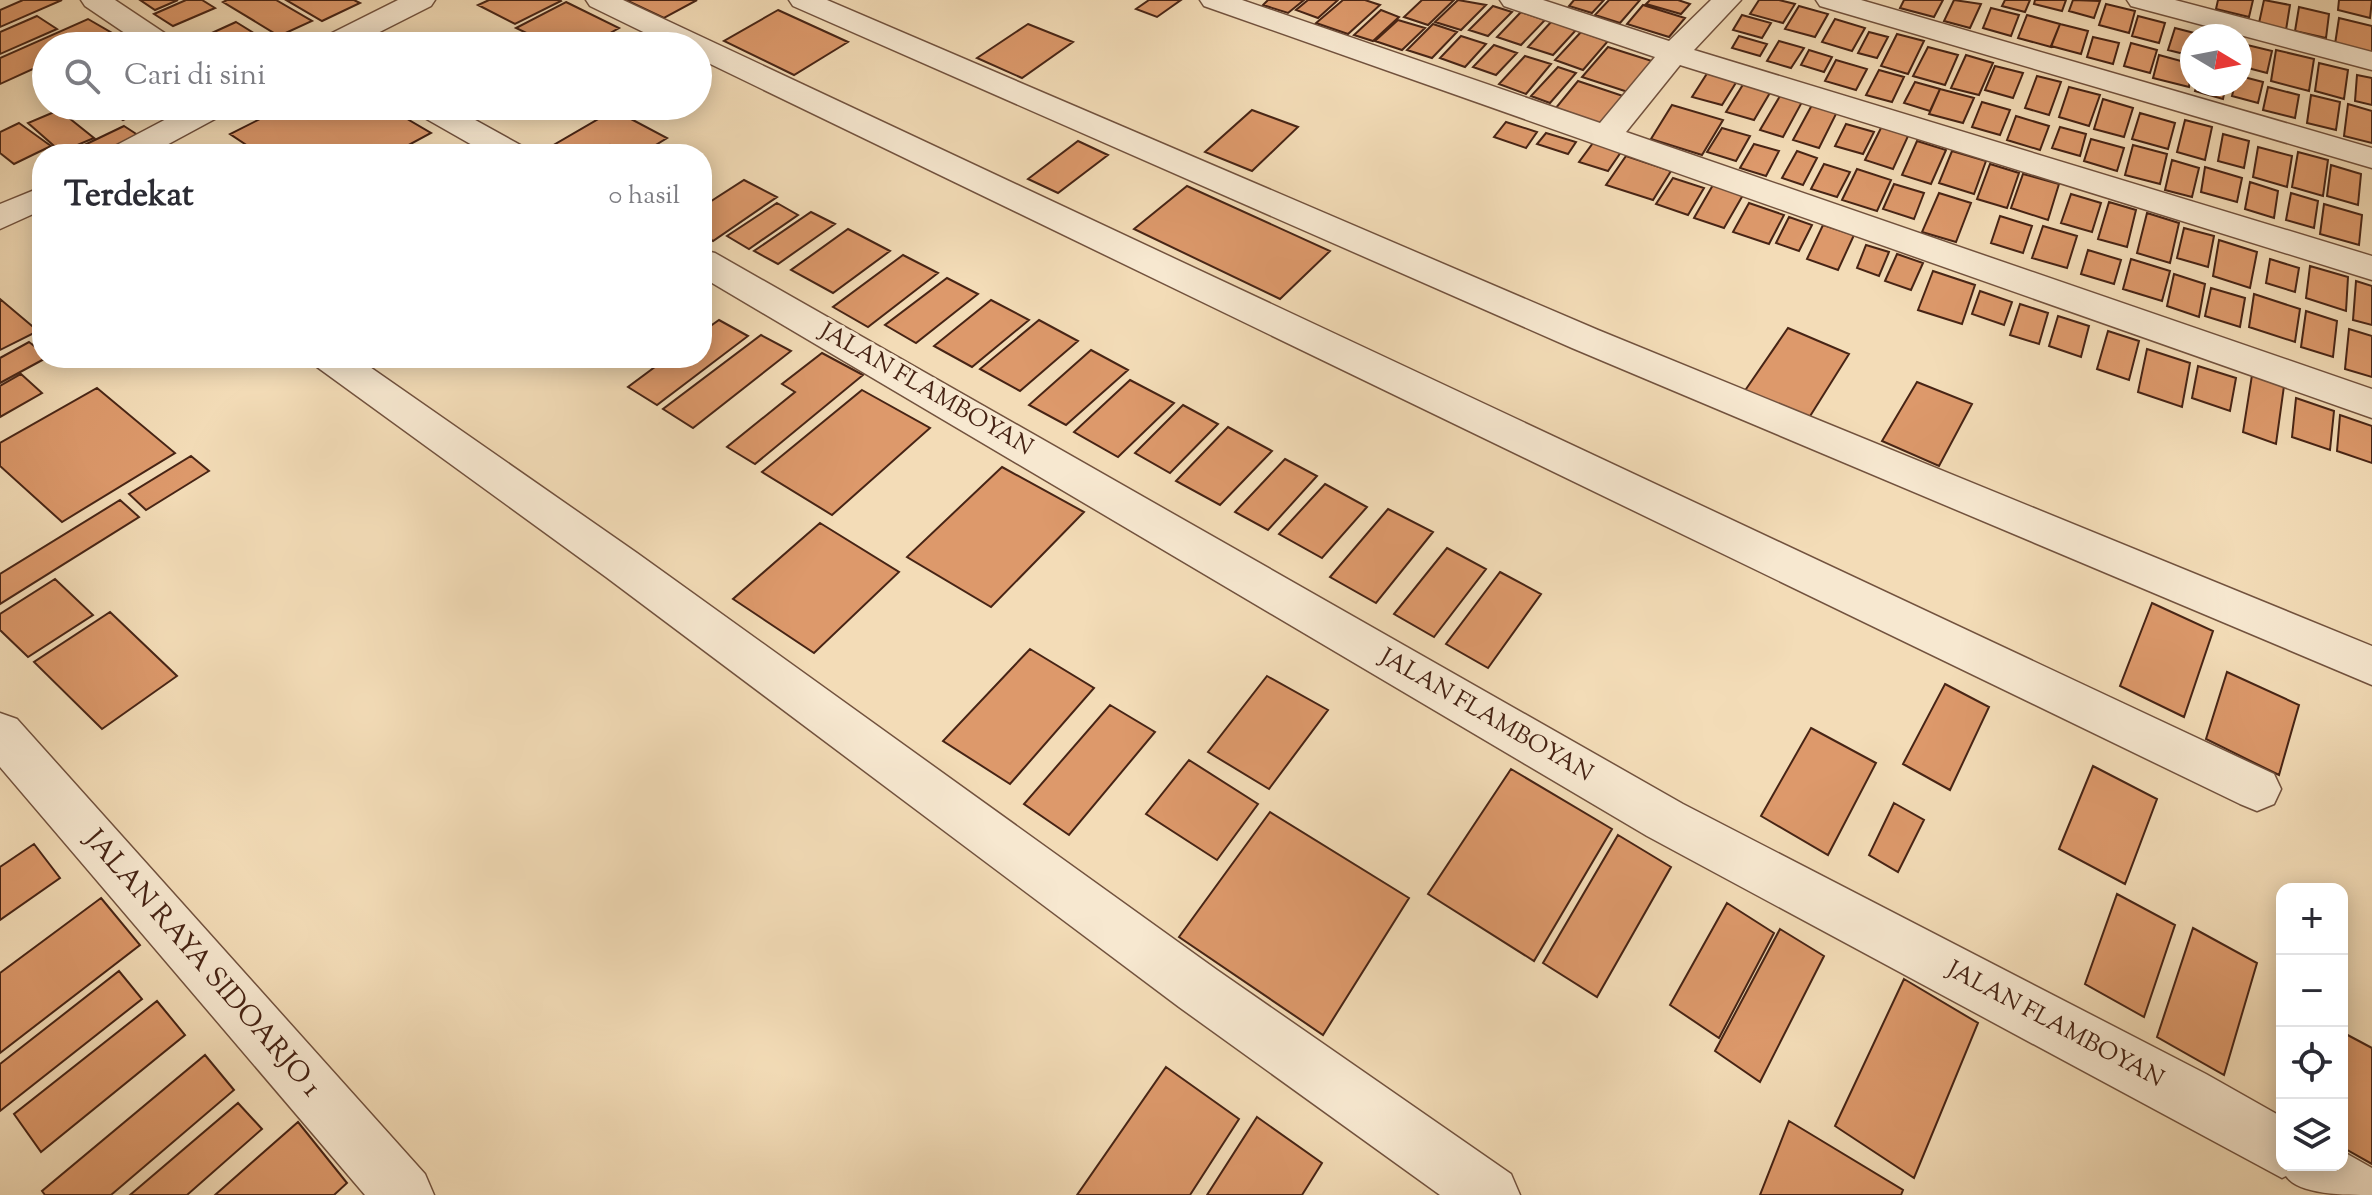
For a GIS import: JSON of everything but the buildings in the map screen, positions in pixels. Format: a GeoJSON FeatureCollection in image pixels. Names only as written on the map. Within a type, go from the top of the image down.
{"type":"FeatureCollection","features":[{"type":"Feature","properties":{"kind":"street"},"geometry":{"type":"LineString","coordinates":[[95,0],[143,32]]}},
{"type":"Feature","properties":{"kind":"street"},"geometry":{"type":"LineString","coordinates":[[357,32],[421,0]]}},
{"type":"Feature","properties":{"kind":"street"},"geometry":{"type":"LineString","coordinates":[[600,0],[667,32]]}},
{"type":"Feature","properties":{"kind":"street"},"geometry":{"type":"LineString","coordinates":[[803,0],[1032,102],[2090,550],[2372,666]]}},
{"type":"Feature","properties":{"kind":"street"},"geometry":{"type":"LineString","coordinates":[[1214,0],[2372,404]]}},
{"type":"Feature","properties":{"kind":"street"},"geometry":{"type":"LineString","coordinates":[[1514,0],[1674,53],[2372,268]]}},
{"type":"Feature","properties":{"kind":"street"},"geometry":{"type":"LineString","coordinates":[[1607,135],[1674,53],[1727,0]]}},
{"type":"Feature","properties":{"kind":"street"},"geometry":{"type":"LineString","coordinates":[[1830,0],[1871,5],[2372,158]]}},
{"type":"Feature","properties":{"kind":"street"},"geometry":{"type":"LineString","coordinates":[[2141,0],[2372,61]]}},
{"type":"Feature","properties":{"kind":"street"},"geometry":{"type":"LineString","coordinates":[[712,53],[2257,789]]}},
{"type":"Feature","properties":{"kind":"street"},"geometry":{"type":"LineString","coordinates":[[144,144],[189,120]]}},
{"type":"Feature","properties":{"kind":"street"},"geometry":{"type":"LineString","coordinates":[[452,120],[494,144]]}},
{"type":"Feature","properties":{"kind":"street"},"geometry":{"type":"LineString","coordinates":[[0,218],[32,202]]}},
{"type":"Feature","properties":{"kind":"street","name":"JALAN FLAMBOYAN"},"geometry":{"type":"LineString","coordinates":[[712,267],[1665,820],[2186,1094],[2276,1146]]}},
{"type":"Feature","properties":{"kind":"street"},"geometry":{"type":"LineString","coordinates":[[344,368],[533,499],[1293,1059],[1490,1195]]}},
{"type":"Feature","properties":{"kind":"street","name":"JALAN RAYA SIDOARJO 1"},"geometry":{"type":"LineString","coordinates":[[0,733],[404,1195]]}},
{"type":"Feature","properties":{"kind":"street"},"geometry":{"type":"LineString","coordinates":[[2320,1171],[2362,1195]]}}]}
